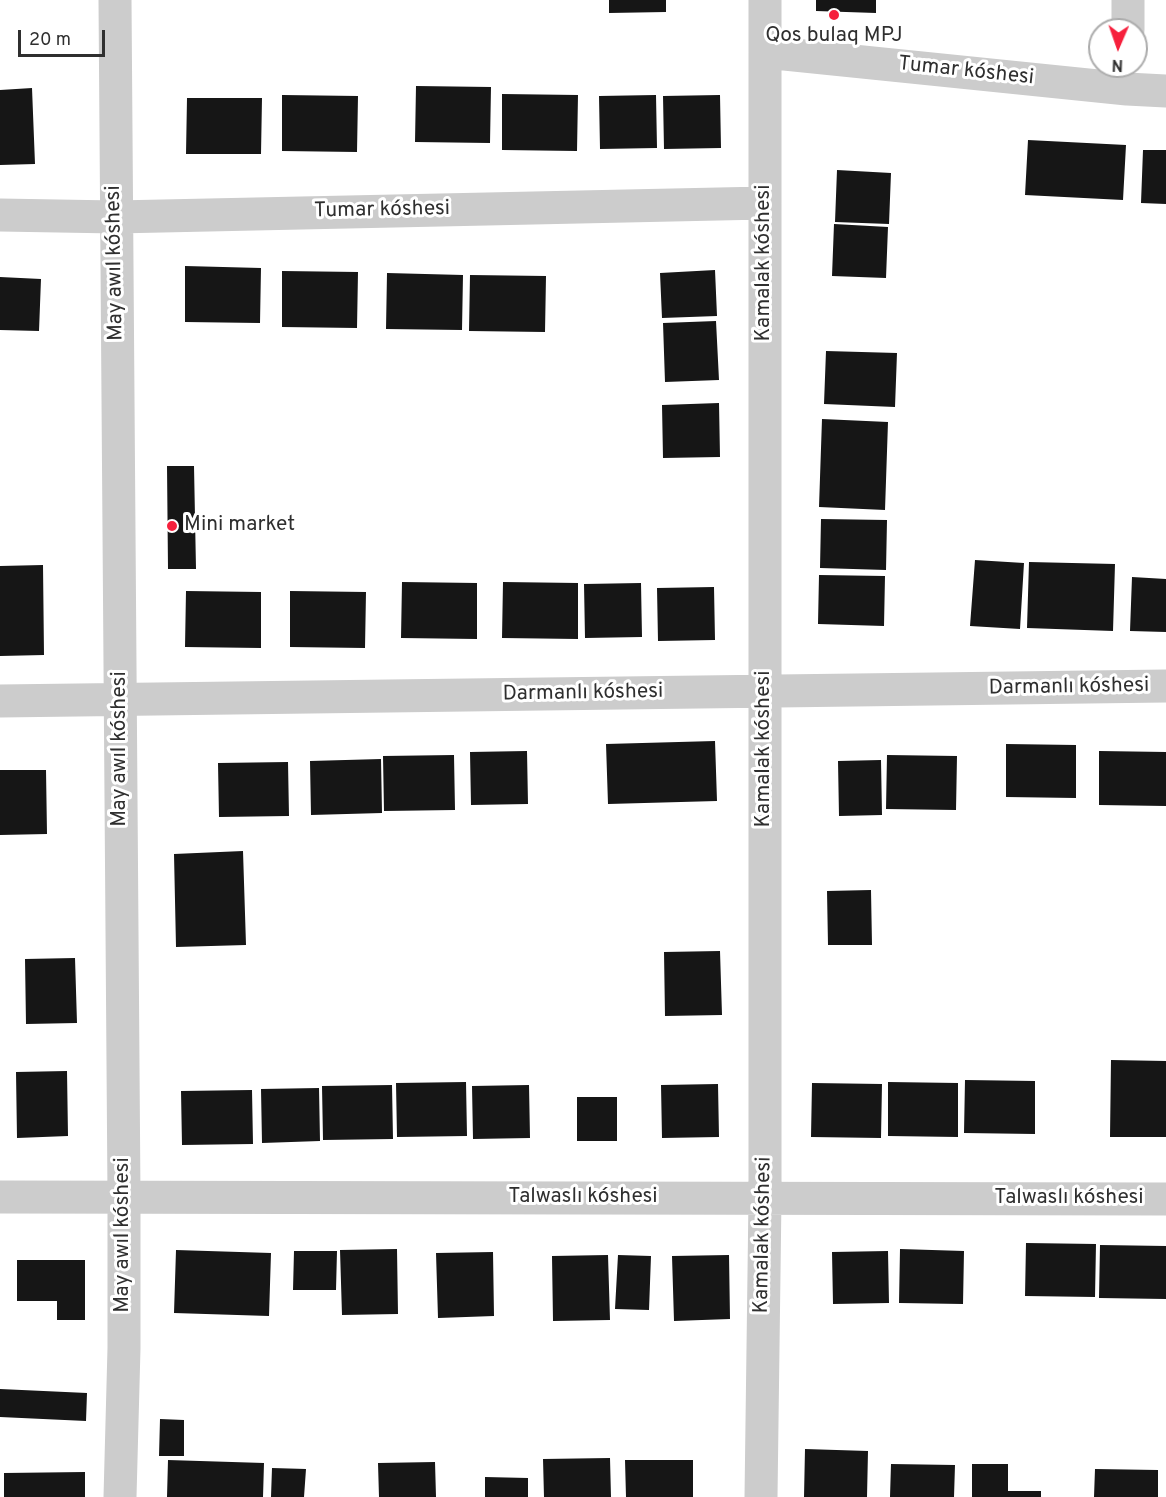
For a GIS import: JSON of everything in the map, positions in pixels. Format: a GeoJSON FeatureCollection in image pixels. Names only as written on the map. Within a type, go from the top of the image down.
{"type":"FeatureCollection","features":[{"type":"Feature","properties":{"kind":"street","name":"May awıl kóshesi"},"geometry":{"type":"LineString","coordinates":[[115,0],[124,1196],[124,1348],[120,1497]]}},
{"type":"Feature","properties":{"kind":"street","name":"Kamalak kóshesi"},"geometry":{"type":"LineString","coordinates":[[761,1497],[765,1198],[765,0]]}},
{"type":"Feature","properties":{"kind":"street"},"geometry":{"type":"LineString","coordinates":[[1128,0],[1128,18]]}},
{"type":"Feature","properties":{"kind":"street","name":"Tumar kóshesi"},"geometry":{"type":"LineString","coordinates":[[765,52],[1088,74]]}},
{"type":"Feature","properties":{"kind":"street","name":"Tumar kóshesi"},"geometry":{"type":"LineString","coordinates":[[1130,78],[1166,91]]}},
{"type":"Feature","properties":{"kind":"street","name":"Tumar kóshesi"},"geometry":{"type":"LineString","coordinates":[[0,215],[116,217],[765,203]]}},
{"type":"Feature","properties":{"kind":"street","name":"Darmanlı kóshesi"},"geometry":{"type":"LineString","coordinates":[[0,701],[1166,687]]}},
{"type":"Feature","properties":{"kind":"street","name":"Talwaslı kóshesi"},"geometry":{"type":"LineString","coordinates":[[0,1197],[1166,1199]]}},
{"type":"Feature","properties":{"kind":"building"},"geometry":{"type":"Polygon","coordinates":[[[609,0],[666,0],[666,12],[609,13],[609,0]]]}},
{"type":"Feature","properties":{"kind":"building"},"geometry":{"type":"Polygon","coordinates":[[[816,0],[876,0],[876,13],[816,11],[816,0]]]}},
{"type":"Feature","properties":{"kind":"building"},"geometry":{"type":"Polygon","coordinates":[[[416,86],[491,87],[490,143],[415,142],[416,86]]]}},
{"type":"Feature","properties":{"kind":"building"},"geometry":{"type":"Polygon","coordinates":[[[32,88],[35,164],[0,165],[0,90],[32,88]]]}},
{"type":"Feature","properties":{"kind":"building"},"geometry":{"type":"Polygon","coordinates":[[[502,94],[578,95],[577,151],[502,150],[502,94]]]}},
{"type":"Feature","properties":{"kind":"building"},"geometry":{"type":"Polygon","coordinates":[[[282,95],[358,96],[357,152],[282,151],[282,95]]]}},
{"type":"Feature","properties":{"kind":"building"},"geometry":{"type":"Polygon","coordinates":[[[656,95],[657,148],[600,149],[599,96],[656,95]]]}},
{"type":"Feature","properties":{"kind":"building"},"geometry":{"type":"Polygon","coordinates":[[[720,95],[721,148],[664,149],[663,96],[720,95]]]}},
{"type":"Feature","properties":{"kind":"building"},"geometry":{"type":"Polygon","coordinates":[[[187,98],[262,98],[261,154],[186,154],[187,98]]]}},
{"type":"Feature","properties":{"kind":"building"},"geometry":{"type":"Polygon","coordinates":[[[1028,140],[1126,145],[1123,200],[1025,195],[1028,140]]]}},
{"type":"Feature","properties":{"kind":"building"},"geometry":{"type":"Polygon","coordinates":[[[1143,150],[1166,150],[1166,204],[1141,203],[1143,150]]]}},
{"type":"Feature","properties":{"kind":"building"},"geometry":{"type":"Polygon","coordinates":[[[837,170],[891,173],[889,224],[835,222],[837,170]]]}},
{"type":"Feature","properties":{"kind":"building"},"geometry":{"type":"Polygon","coordinates":[[[834,224],[888,227],[886,278],[832,276],[834,224]]]}},
{"type":"Feature","properties":{"kind":"building"},"geometry":{"type":"Polygon","coordinates":[[[185,266],[261,268],[260,323],[185,322],[185,266]]]}},
{"type":"Feature","properties":{"kind":"building"},"geometry":{"type":"Polygon","coordinates":[[[715,270],[717,316],[662,318],[660,273],[715,270]]]}},
{"type":"Feature","properties":{"kind":"building"},"geometry":{"type":"Polygon","coordinates":[[[282,271],[358,272],[357,328],[282,327],[282,271]]]}},
{"type":"Feature","properties":{"kind":"building"},"geometry":{"type":"Polygon","coordinates":[[[387,273],[463,275],[462,330],[386,329],[387,273]]]}},
{"type":"Feature","properties":{"kind":"building"},"geometry":{"type":"Polygon","coordinates":[[[470,275],[546,276],[545,332],[469,331],[470,275]]]}},
{"type":"Feature","properties":{"kind":"building"},"geometry":{"type":"Polygon","coordinates":[[[0,277],[41,279],[39,331],[0,330],[0,277]]]}},
{"type":"Feature","properties":{"kind":"building"},"geometry":{"type":"Polygon","coordinates":[[[716,321],[719,380],[665,382],[663,323],[716,321]]]}},
{"type":"Feature","properties":{"kind":"building"},"geometry":{"type":"Polygon","coordinates":[[[826,351],[897,353],[895,407],[824,404],[826,351]]]}},
{"type":"Feature","properties":{"kind":"building"},"geometry":{"type":"Polygon","coordinates":[[[719,403],[720,457],[663,458],[662,405],[719,403]]]}},
{"type":"Feature","properties":{"kind":"building"},"geometry":{"type":"Polygon","coordinates":[[[822,419],[888,422],[885,510],[819,507],[822,419]]]}},
{"type":"Feature","properties":{"kind":"building"},"geometry":{"type":"Polygon","coordinates":[[[167,466],[194,466],[196,569],[168,569],[167,466]]]}},
{"type":"Feature","properties":{"kind":"building"},"geometry":{"type":"Polygon","coordinates":[[[821,519],[887,520],[886,570],[820,568],[821,519]]]}},
{"type":"Feature","properties":{"kind":"building"},"geometry":{"type":"Polygon","coordinates":[[[975,560],[1024,563],[1020,629],[970,626],[975,560]]]}},
{"type":"Feature","properties":{"kind":"building"},"geometry":{"type":"Polygon","coordinates":[[[1029,562],[1115,564],[1113,631],[1027,628],[1029,562]]]}},
{"type":"Feature","properties":{"kind":"building"},"geometry":{"type":"Polygon","coordinates":[[[43,565],[44,655],[0,656],[0,566],[43,565]]]}},
{"type":"Feature","properties":{"kind":"building"},"geometry":{"type":"Polygon","coordinates":[[[819,575],[885,576],[884,626],[818,624],[819,575]]]}},
{"type":"Feature","properties":{"kind":"building"},"geometry":{"type":"Polygon","coordinates":[[[1132,577],[1166,579],[1166,632],[1130,631],[1132,577]]]}},
{"type":"Feature","properties":{"kind":"building"},"geometry":{"type":"Polygon","coordinates":[[[402,582],[477,583],[477,639],[401,638],[402,582]]]}},
{"type":"Feature","properties":{"kind":"building"},"geometry":{"type":"Polygon","coordinates":[[[503,582],[578,583],[578,639],[502,638],[503,582]]]}},
{"type":"Feature","properties":{"kind":"building"},"geometry":{"type":"Polygon","coordinates":[[[641,583],[642,637],[585,638],[584,584],[641,583]]]}},
{"type":"Feature","properties":{"kind":"building"},"geometry":{"type":"Polygon","coordinates":[[[714,587],[715,640],[658,641],[657,588],[714,587]]]}},
{"type":"Feature","properties":{"kind":"building"},"geometry":{"type":"Polygon","coordinates":[[[186,591],[261,592],[261,648],[185,647],[186,591]]]}},
{"type":"Feature","properties":{"kind":"building"},"geometry":{"type":"Polygon","coordinates":[[[290,591],[366,592],[365,648],[290,647],[290,591]]]}},
{"type":"Feature","properties":{"kind":"building"},"geometry":{"type":"Polygon","coordinates":[[[715,741],[717,801],[608,804],[606,744],[715,741]]]}},
{"type":"Feature","properties":{"kind":"building"},"geometry":{"type":"Polygon","coordinates":[[[1006,744],[1076,745],[1076,798],[1006,797],[1006,744]]]}},
{"type":"Feature","properties":{"kind":"building"},"geometry":{"type":"Polygon","coordinates":[[[527,751],[528,804],[471,805],[470,752],[527,751]]]}},
{"type":"Feature","properties":{"kind":"building"},"geometry":{"type":"Polygon","coordinates":[[[1099,751],[1166,752],[1166,806],[1099,805],[1099,751]]]}},
{"type":"Feature","properties":{"kind":"building"},"geometry":{"type":"Polygon","coordinates":[[[454,755],[455,810],[384,811],[383,756],[454,755]]]}},
{"type":"Feature","properties":{"kind":"building"},"geometry":{"type":"Polygon","coordinates":[[[887,755],[957,756],[956,810],[886,809],[887,755]]]}},
{"type":"Feature","properties":{"kind":"building"},"geometry":{"type":"Polygon","coordinates":[[[381,759],[382,813],[311,815],[310,761],[381,759]]]}},
{"type":"Feature","properties":{"kind":"building"},"geometry":{"type":"Polygon","coordinates":[[[881,760],[882,815],[839,816],[838,761],[881,760]]]}},
{"type":"Feature","properties":{"kind":"building"},"geometry":{"type":"Polygon","coordinates":[[[288,762],[289,816],[219,817],[218,763],[288,762]]]}},
{"type":"Feature","properties":{"kind":"building"},"geometry":{"type":"Polygon","coordinates":[[[0,770],[46,770],[47,834],[0,835],[0,770]]]}},
{"type":"Feature","properties":{"kind":"building"},"geometry":{"type":"Polygon","coordinates":[[[243,851],[246,945],[176,947],[174,854],[243,851]]]}},
{"type":"Feature","properties":{"kind":"building"},"geometry":{"type":"Polygon","coordinates":[[[871,890],[872,945],[828,945],[827,891],[871,890]]]}},
{"type":"Feature","properties":{"kind":"building"},"geometry":{"type":"Polygon","coordinates":[[[720,951],[722,1015],[665,1016],[664,952],[720,951]]]}},
{"type":"Feature","properties":{"kind":"building"},"geometry":{"type":"Polygon","coordinates":[[[75,958],[77,1023],[26,1024],[25,959],[75,958]]]}},
{"type":"Feature","properties":{"kind":"building"},"geometry":{"type":"Polygon","coordinates":[[[1111,1060],[1166,1061],[1166,1137],[1110,1137],[1111,1060]]]}},
{"type":"Feature","properties":{"kind":"building"},"geometry":{"type":"Polygon","coordinates":[[[67,1071],[68,1136],[17,1138],[16,1072],[67,1071]]]}},
{"type":"Feature","properties":{"kind":"building"},"geometry":{"type":"Polygon","coordinates":[[[965,1080],[1035,1081],[1035,1134],[964,1133],[965,1080]]]}},
{"type":"Feature","properties":{"kind":"building"},"geometry":{"type":"Polygon","coordinates":[[[466,1082],[467,1136],[397,1137],[396,1083],[466,1082]]]}},
{"type":"Feature","properties":{"kind":"building"},"geometry":{"type":"Polygon","coordinates":[[[888,1082],[958,1083],[958,1137],[888,1136],[888,1082]]]}},
{"type":"Feature","properties":{"kind":"building"},"geometry":{"type":"Polygon","coordinates":[[[812,1083],[882,1084],[881,1138],[811,1137],[812,1083]]]}},
{"type":"Feature","properties":{"kind":"building"},"geometry":{"type":"Polygon","coordinates":[[[718,1084],[719,1137],[662,1138],[661,1085],[718,1084]]]}},
{"type":"Feature","properties":{"kind":"building"},"geometry":{"type":"Polygon","coordinates":[[[392,1085],[393,1139],[323,1140],[322,1086],[392,1085]]]}},
{"type":"Feature","properties":{"kind":"building"},"geometry":{"type":"Polygon","coordinates":[[[529,1085],[530,1138],[473,1139],[472,1086],[529,1085]]]}},
{"type":"Feature","properties":{"kind":"building"},"geometry":{"type":"Polygon","coordinates":[[[319,1088],[320,1141],[262,1143],[261,1089],[319,1088]]]}},
{"type":"Feature","properties":{"kind":"building"},"geometry":{"type":"Polygon","coordinates":[[[252,1090],[253,1144],[182,1145],[181,1091],[252,1090]]]}},
{"type":"Feature","properties":{"kind":"building"},"geometry":{"type":"Polygon","coordinates":[[[577,1097],[617,1097],[617,1141],[577,1141],[577,1097]]]}},
{"type":"Feature","properties":{"kind":"building"},"geometry":{"type":"Polygon","coordinates":[[[1026,1243],[1096,1244],[1095,1297],[1025,1296],[1026,1243]]]}},
{"type":"Feature","properties":{"kind":"building"},"geometry":{"type":"Polygon","coordinates":[[[1100,1245],[1166,1246],[1166,1299],[1099,1298],[1100,1245]]]}},
{"type":"Feature","properties":{"kind":"building"},"geometry":{"type":"Polygon","coordinates":[[[397,1249],[398,1314],[342,1315],[340,1250],[397,1249]]]}},
{"type":"Feature","properties":{"kind":"building"},"geometry":{"type":"Polygon","coordinates":[[[900,1249],[964,1251],[963,1304],[899,1303],[900,1249]]]}},
{"type":"Feature","properties":{"kind":"building"},"geometry":{"type":"Polygon","coordinates":[[[176,1250],[271,1253],[269,1316],[174,1313],[176,1250]]]}},
{"type":"Feature","properties":{"kind":"building"},"geometry":{"type":"Polygon","coordinates":[[[294,1251],[337,1251],[336,1290],[293,1290],[294,1251]]]}},
{"type":"Feature","properties":{"kind":"building"},"geometry":{"type":"Polygon","coordinates":[[[888,1251],[889,1303],[833,1304],[832,1252],[888,1251]]]}},
{"type":"Feature","properties":{"kind":"building"},"geometry":{"type":"Polygon","coordinates":[[[493,1252],[494,1316],[438,1318],[436,1253],[493,1252]]]}},
{"type":"Feature","properties":{"kind":"building"},"geometry":{"type":"Polygon","coordinates":[[[608,1255],[610,1320],[553,1321],[552,1256],[608,1255]]]}},
{"type":"Feature","properties":{"kind":"building"},"geometry":{"type":"Polygon","coordinates":[[[618,1255],[651,1256],[649,1310],[615,1309],[618,1255]]]}},
{"type":"Feature","properties":{"kind":"building"},"geometry":{"type":"Polygon","coordinates":[[[729,1255],[730,1319],[674,1321],[672,1256],[729,1255]]]}},
{"type":"Feature","properties":{"kind":"building"},"geometry":{"type":"Polygon","coordinates":[[[17,1260],[85,1260],[85,1320],[57,1320],[57,1301],[17,1301],[17,1260]]]}},
{"type":"Feature","properties":{"kind":"building"},"geometry":{"type":"Polygon","coordinates":[[[0,1389],[87,1393],[86,1421],[0,1417],[0,1389]]]}},
{"type":"Feature","properties":{"kind":"building"},"geometry":{"type":"Polygon","coordinates":[[[160,1419],[184,1420],[184,1456],[159,1456],[160,1419]]]}},
{"type":"Feature","properties":{"kind":"building"},"geometry":{"type":"Polygon","coordinates":[[[805,1449],[868,1451],[867,1497],[804,1497],[805,1449]]]}},
{"type":"Feature","properties":{"kind":"building"},"geometry":{"type":"Polygon","coordinates":[[[610,1458],[611,1497],[544,1497],[543,1459],[610,1458]]]}},
{"type":"Feature","properties":{"kind":"building"},"geometry":{"type":"Polygon","coordinates":[[[168,1460],[264,1463],[263,1497],[167,1497],[168,1460]]]}},
{"type":"Feature","properties":{"kind":"building"},"geometry":{"type":"Polygon","coordinates":[[[625,1460],[693,1460],[693,1497],[626,1497],[625,1460]]]}},
{"type":"Feature","properties":{"kind":"building"},"geometry":{"type":"Polygon","coordinates":[[[435,1462],[436,1497],[379,1497],[378,1463],[435,1462]]]}},
{"type":"Feature","properties":{"kind":"building"},"geometry":{"type":"Polygon","coordinates":[[[891,1464],[955,1465],[954,1497],[890,1497],[891,1464]]]}},
{"type":"Feature","properties":{"kind":"building"},"geometry":{"type":"Polygon","coordinates":[[[972,1464],[1008,1464],[1008,1491],[1041,1491],[1041,1497],[972,1497],[972,1464]]]}},
{"type":"Feature","properties":{"kind":"building"},"geometry":{"type":"Polygon","coordinates":[[[272,1468],[306,1469],[304,1497],[271,1497],[272,1468]]]}},
{"type":"Feature","properties":{"kind":"building"},"geometry":{"type":"Polygon","coordinates":[[[1095,1469],[1158,1470],[1158,1497],[1094,1497],[1095,1469]]]}},
{"type":"Feature","properties":{"kind":"building"},"geometry":{"type":"Polygon","coordinates":[[[85,1472],[85,1497],[4,1497],[4,1473],[85,1472]]]}},
{"type":"Feature","properties":{"kind":"building"},"geometry":{"type":"Polygon","coordinates":[[[485,1477],[528,1478],[528,1497],[485,1497],[485,1477]]]}},
{"type":"Feature","properties":{"kind":"place","name":"Qos bulaq MPJ"},"geometry":{"type":"Point","coordinates":[834,15]}},
{"type":"Feature","properties":{"kind":"place","name":"Mini market"},"geometry":{"type":"Point","coordinates":[172,526]}}]}
